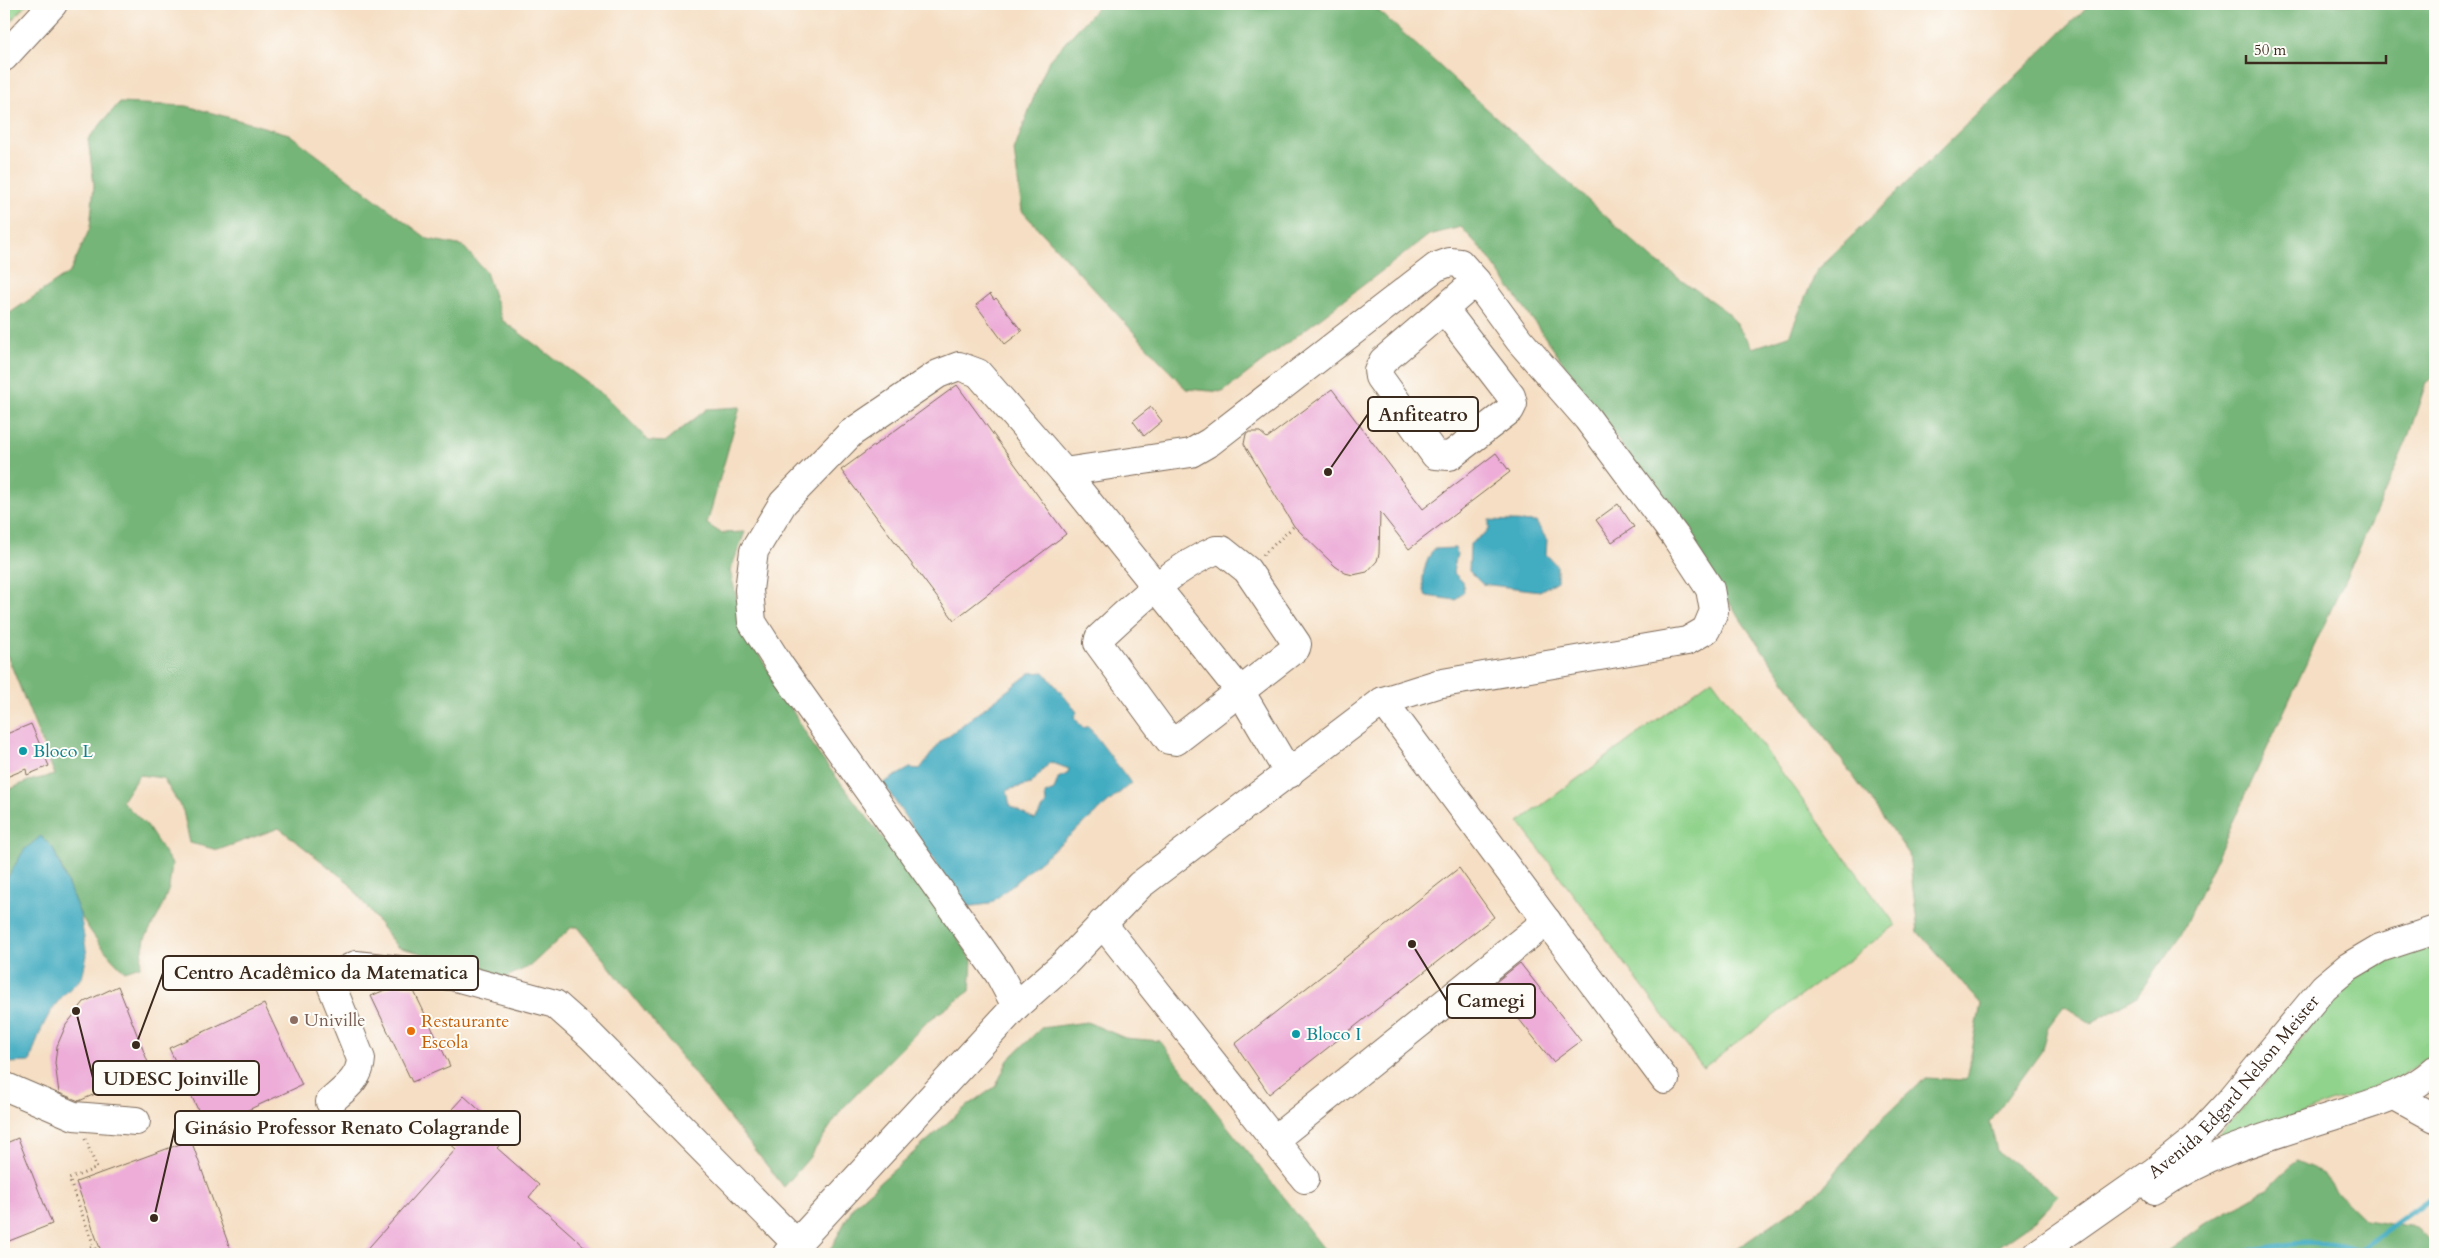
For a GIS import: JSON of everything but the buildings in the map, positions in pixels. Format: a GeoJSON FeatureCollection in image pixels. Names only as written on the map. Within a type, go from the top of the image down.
{"type":"FeatureCollection","features":[{"type":"Feature","properties":{"kind":"main road"},"geometry":{"type":"LineString","coordinates":[[4,57],[53,4]]}},
{"type":"Feature","properties":{"kind":"main road"},"geometry":{"type":"LineString","coordinates":[[330,1102],[355,1079],[360,1070],[361,1059],[332,987],[340,974],[356,965],[452,976],[555,1004],[591,1036],[792,1249],[1016,1006],[1065,963],[1140,885],[1384,701],[1437,684],[1688,641],[1706,630],[1714,611],[1710,589],[1674,536],[1587,418],[1519,340],[1476,281],[1460,263],[1450,262],[1436,267],[1210,442],[1191,453],[1064,472]]}},
{"type":"Feature","properties":{"kind":"main road"},"geometry":{"type":"LineString","coordinates":[[1444,309],[1511,396],[1513,404],[1510,410],[1450,456],[1441,457],[1435,456],[1384,385],[1379,377],[1378,370],[1383,361],[1476,281]]}},
{"type":"Feature","properties":{"kind":"main road"},"geometry":{"type":"LineString","coordinates":[[1016,1006],[988,958],[780,666],[752,622],[749,590],[754,551],[784,503],[851,433],[938,374],[959,366],[978,373],[1064,472],[1240,691],[1289,774]]}},
{"type":"Feature","properties":{"kind":"main road"},"geometry":{"type":"LineString","coordinates":[[1216,550],[1222,550],[1248,570],[1297,640],[1296,648],[1176,741],[1169,740],[1098,643],[1099,638],[1191,561],[1216,550]]}},
{"type":"Feature","properties":{"kind":"main road"},"geometry":{"type":"LineString","coordinates":[[1384,701],[1665,1080]]}},
{"type":"Feature","properties":{"kind":"main road"},"geometry":{"type":"LineString","coordinates":[[1274,1140],[1547,921]]}},
{"type":"Feature","properties":{"kind":"main road"},"geometry":{"type":"LineString","coordinates":[[1102,923],[1305,1179]]}},
{"type":"Feature","properties":{"kind":"main road","name":"Avenida Edgard Nelson Meister"},"geometry":{"type":"LineString","coordinates":[[2037,1254],[2155,1171],[2195,1138],[2230,1101],[2324,988],[2348,967],[2380,948],[2430,934]]}},
{"type":"Feature","properties":{"kind":"main road","name":"Avenida Edgard Nelson Meister"},"geometry":{"type":"LineString","coordinates":[[2063,1254],[2164,1183],[2204,1161],[2238,1147],[2395,1096],[2424,1080],[2435,1070]]}},
{"type":"Feature","properties":{"kind":"main road"},"geometry":{"type":"LineString","coordinates":[[4,1086],[74,1116],[136,1121]]}},
{"type":"Feature","properties":{"kind":"main road"},"geometry":{"type":"LineString","coordinates":[[2395,1096],[2435,1118]]}},
{"type":"Feature","properties":{"kind":"path"},"geometry":{"type":"LineString","coordinates":[[1248,570],[1294,526]]}},
{"type":"Feature","properties":{"kind":"path"},"geometry":{"type":"LineString","coordinates":[[74,1116],[97,1168],[69,1179],[97,1254]]}},
{"type":"Feature","properties":{"kind":"path"},"geometry":{"type":"LineString","coordinates":[[71,1254],[94,1246]]}},
{"type":"Feature","properties":{"kind":"green space"},"geometry":{"type":"Polygon","coordinates":[[[4,4],[27,4],[4,28],[4,4]]]}},
{"type":"Feature","properties":{"kind":"green space"},"geometry":{"type":"Polygon","coordinates":[[[1101,4],[1371,4],[1653,259],[1728,313],[1753,348],[1789,336],[1817,270],[2090,4],[2435,4],[2435,375],[2426,383],[2407,440],[2376,512],[2182,933],[2136,997],[2091,1023],[2064,1006],[2048,1027],[2041,1052],[1990,1122],[1997,1151],[2059,1196],[2037,1219],[1987,1254],[1729,1254],[1819,1192],[1875,1125],[1925,1078],[1966,1080],[1981,1004],[1918,932],[1909,854],[1745,626],[1668,511],[1486,254],[1461,227],[1429,235],[1223,392],[1186,389],[1022,211],[1014,151],[1035,94],[1049,60],[1101,4]]]}},
{"type":"Feature","properties":{"kind":"green space"},"geometry":{"type":"Polygon","coordinates":[[[119,103],[187,106],[289,134],[428,239],[463,246],[486,272],[502,320],[606,397],[649,441],[665,442],[707,409],[740,407],[707,524],[721,533],[745,532],[730,571],[745,631],[817,752],[948,923],[972,960],[970,991],[928,1021],[842,1109],[809,1158],[784,1187],[578,927],[572,927],[530,966],[500,980],[455,962],[397,947],[348,882],[279,828],[218,850],[190,843],[183,811],[163,778],[139,775],[122,801],[147,826],[172,864],[169,888],[160,912],[145,938],[140,966],[125,971],[100,944],[75,904],[60,864],[41,837],[5,882],[6,907],[4,918],[4,792],[28,781],[55,775],[7,655],[4,656],[4,317],[70,272],[90,228],[94,185],[88,139],[119,103]]]}},
{"type":"Feature","properties":{"kind":"green space"},"geometry":{"type":"Polygon","coordinates":[[[1712,679],[1896,925],[1703,1068],[1519,822],[1712,679]]]}},
{"type":"Feature","properties":{"kind":"green space"},"geometry":{"type":"Polygon","coordinates":[[[2428,949],[2435,951],[2434,1053],[2399,1078],[2206,1148],[2266,1082],[2332,999],[2360,972],[2408,950],[2428,949]]]}},
{"type":"Feature","properties":{"kind":"green space"},"geometry":{"type":"Polygon","coordinates":[[[1087,1022],[1125,1038],[1160,1041],[1328,1254],[830,1254],[829,1252],[854,1205],[962,1110],[996,1086],[1008,1060],[1041,1028],[1087,1022]]]}},
{"type":"Feature","properties":{"kind":"green space"},"geometry":{"type":"Polygon","coordinates":[[[2296,1161],[2322,1172],[2335,1191],[2365,1220],[2416,1228],[2435,1244],[2435,1254],[2163,1254],[2205,1224],[2268,1189],[2296,1161]]]}},
{"type":"Feature","properties":{"kind":"water"},"geometry":{"type":"Polygon","coordinates":[[[1489,520],[1536,522],[1547,540],[1546,554],[1557,566],[1557,581],[1540,591],[1482,584],[1469,571],[1470,544],[1489,530],[1489,520]]]}},
{"type":"Feature","properties":{"kind":"water"},"geometry":{"type":"Polygon","coordinates":[[[1455,548],[1457,554],[1453,572],[1462,581],[1464,591],[1456,600],[1426,596],[1423,578],[1433,549],[1455,548]]]}},
{"type":"Feature","properties":{"kind":"water"},"geometry":{"type":"Polygon","coordinates":[[[1044,672],[1077,712],[1074,717],[1083,728],[1088,726],[1131,783],[990,904],[964,907],[883,783],[910,768],[920,769],[940,742],[1030,673],[1044,672]],[[1050,762],[1031,784],[1007,790],[1010,806],[1035,820],[1046,804],[1045,794],[1054,790],[1058,778],[1067,774],[1069,769],[1050,762]]]}},
{"type":"Feature","properties":{"kind":"water"},"geometry":{"type":"Polygon","coordinates":[[[41,836],[53,848],[80,914],[87,955],[82,978],[62,996],[48,1016],[38,1037],[30,1062],[8,1063],[4,1059],[5,882],[24,850],[41,836]]]}},
{"type":"Feature","properties":{"kind":"waterway"},"geometry":{"type":"LineString","coordinates":[[2358,1251],[2435,1195]]}},
{"type":"Feature","properties":{"kind":"waterway"},"geometry":{"type":"LineString","coordinates":[[2238,1254],[2269,1247],[2318,1243],[2350,1248],[2365,1254]]}},
{"type":"Feature","properties":{"kind":"place","name":"Anfiteatro"},"geometry":{"type":"Point","coordinates":[1328,472]}},
{"type":"Feature","properties":{"kind":"place","name":"Bloco L"},"geometry":{"type":"Point","coordinates":[23,751]}},
{"type":"Feature","properties":{"kind":"place","name":"Camegi"},"geometry":{"type":"Point","coordinates":[1412,944]}},
{"type":"Feature","properties":{"kind":"place","name":"UDESC Joinville"},"geometry":{"type":"Point","coordinates":[76,1011]}},
{"type":"Feature","properties":{"kind":"place","name":"Univille"},"geometry":{"type":"Point","coordinates":[294,1020]}},
{"type":"Feature","properties":{"kind":"place","name":"Restaurante Escola"},"geometry":{"type":"Point","coordinates":[411,1031]}},
{"type":"Feature","properties":{"kind":"place","name":"Bloco I"},"geometry":{"type":"Point","coordinates":[1296,1034]}},
{"type":"Feature","properties":{"kind":"place","name":"Centro Acadêmico da Matematica"},"geometry":{"type":"Point","coordinates":[136,1045]}},
{"type":"Feature","properties":{"kind":"place","name":"Ginásio Professor Renato Colagrande"},"geometry":{"type":"Point","coordinates":[154,1218]}}]}
